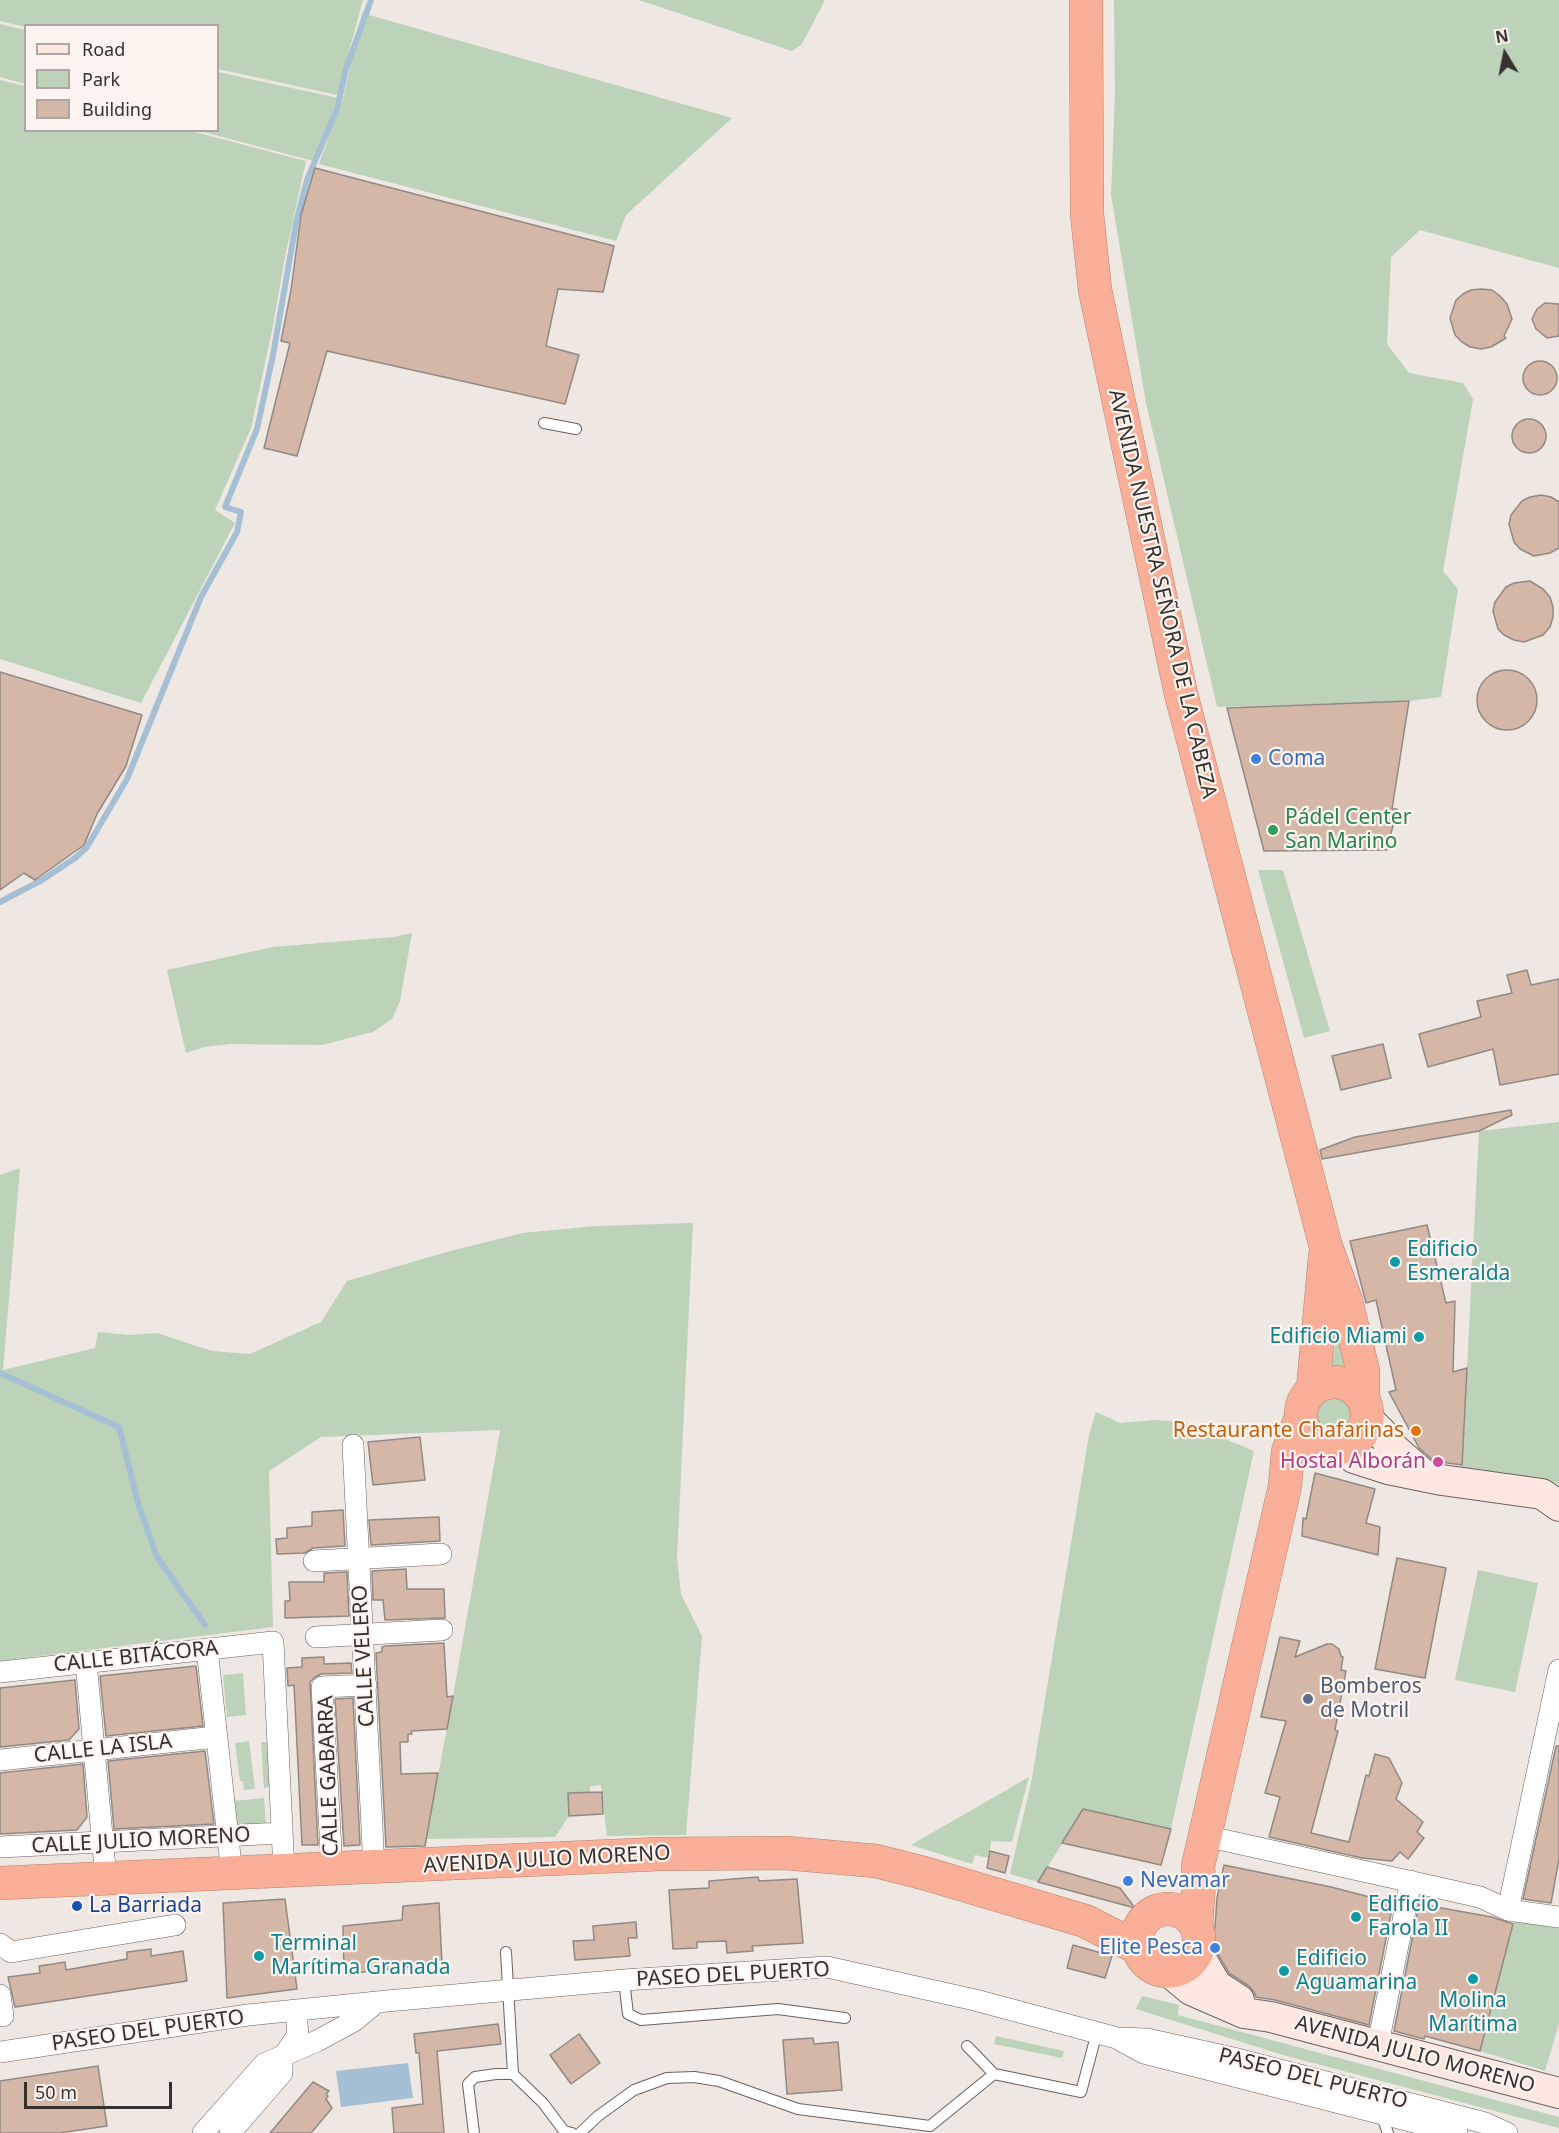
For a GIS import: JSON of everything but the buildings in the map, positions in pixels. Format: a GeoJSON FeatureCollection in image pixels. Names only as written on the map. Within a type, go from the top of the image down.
{"type":"FeatureCollection","features":[{"type":"Feature","properties":{"kind":"highway","name":"AVENIDA NUESTRA SEÑORA DE LA CABEZA"},"geometry":{"type":"LineString","coordinates":[[1086,0],[1087,214],[1095,290],[1180,694],[1326,1247],[1346,1301],[1363,1371],[1366,1409]]}},
{"type":"Feature","properties":{"kind":"highway","name":"AVENIDA NUESTRA SEÑORA DE LA CABEZA"},"geometry":{"type":"LineString","coordinates":[[1197,1936],[1201,1851],[1285,1486],[1288,1452],[1307,1403],[1326,1247]]}},
{"type":"Feature","properties":{"kind":"highway"},"geometry":{"type":"LineString","coordinates":[[1285,1486],[1294,1474],[1333,1448],[1351,1444],[1365,1429],[1366,1409],[1357,1391],[1341,1382],[1331,1382],[1307,1403],[1303,1427],[1308,1436],[1333,1448]]}},
{"type":"Feature","properties":{"kind":"highway","name":"AVENIDA NUESTRA SEÑORA DE LA CABEZA"},"geometry":{"type":"LineString","coordinates":[[1148,1926],[1170,1904],[1201,1851]]}},
{"type":"Feature","properties":{"kind":"highway","name":"AVENIDA JULIO MORENO"},"geometry":{"type":"LineString","coordinates":[[0,1883],[660,1854],[786,1853],[876,1862],[927,1874],[1085,1921],[1148,1926]]}},
{"type":"Feature","properties":{"kind":"highway"},"geometry":{"type":"LineString","coordinates":[[1180,1912],[1189,1918],[1197,1936],[1194,1956],[1188,1964],[1168,1971],[1148,1964],[1148,1926],[1180,1912]]}},
{"type":"Feature","properties":{"kind":"street"},"geometry":{"type":"LineString","coordinates":[[1366,1409],[1391,1446],[1422,1474]]}},
{"type":"Feature","properties":{"kind":"street","name":"CALLE VELERO"},"geometry":{"type":"LineString","coordinates":[[353,1445],[375,1868]]}},
{"type":"Feature","properties":{"kind":"street"},"geometry":{"type":"LineString","coordinates":[[1333,1448],[1354,1458],[1388,1469],[1422,1474],[1442,1480],[1542,1494],[1559,1506]]}},
{"type":"Feature","properties":{"kind":"street"},"geometry":{"type":"LineString","coordinates":[[314,1561],[441,1554]]}},
{"type":"Feature","properties":{"kind":"street"},"geometry":{"type":"LineString","coordinates":[[316,1637],[442,1630]]}},
{"type":"Feature","properties":{"kind":"street","name":"CALLE BITÁCORA"},"geometry":{"type":"LineString","coordinates":[[0,1671],[273,1642],[282,1833]]}},
{"type":"Feature","properties":{"kind":"street"},"geometry":{"type":"LineString","coordinates":[[207,1649],[232,1874]]}},
{"type":"Feature","properties":{"kind":"street"},"geometry":{"type":"LineString","coordinates":[[86,1662],[106,1879]]}},
{"type":"Feature","properties":{"kind":"street"},"geometry":{"type":"LineString","coordinates":[[1508,1910],[1559,1670]]}},
{"type":"Feature","properties":{"kind":"street","name":"CALLE GABARRA"},"geometry":{"type":"LineString","coordinates":[[332,1869],[322,1687],[366,1685]]}},
{"type":"Feature","properties":{"kind":"street","name":"CALLE LA ISLA"},"geometry":{"type":"LineString","coordinates":[[0,1760],[206,1738]]}},
{"type":"Feature","properties":{"kind":"street"},"geometry":{"type":"LineString","coordinates":[[282,1833],[284,1871]]}},
{"type":"Feature","properties":{"kind":"street","name":"CALLE JULIO MORENO"},"geometry":{"type":"LineString","coordinates":[[0,1847],[282,1833]]}},
{"type":"Feature","properties":{"kind":"street"},"geometry":{"type":"LineString","coordinates":[[1201,1851],[1411,1881],[1480,1897],[1508,1910],[1559,1917]]}},
{"type":"Feature","properties":{"kind":"street"},"geometry":{"type":"LineString","coordinates":[[1378,2044],[1411,1881]]}},
{"type":"Feature","properties":{"kind":"street"},"geometry":{"type":"LineString","coordinates":[[0,1944],[11,1952],[176,1925]]}},
{"type":"Feature","properties":{"kind":"street","name":"AVENIDA JULIO MORENO"},"geometry":{"type":"LineString","coordinates":[[1197,1936],[1200,1958],[1216,1985],[1271,2017]]}},
{"type":"Feature","properties":{"kind":"street","name":"PASEO DEL PUERTO"},"geometry":{"type":"LineString","coordinates":[[0,2052],[248,2015],[624,1980],[827,1967],[975,2000],[1107,2035],[1147,2038],[1233,2058],[1485,2123],[1506,2133]]}},
{"type":"Feature","properties":{"kind":"street","name":"AVENIDA JULIO MORENO"},"geometry":{"type":"LineString","coordinates":[[1168,1971],[1191,1990],[1244,2013],[1271,2017],[1378,2044],[1559,2093]]}},
{"type":"Feature","properties":{"kind":"street"},"geometry":{"type":"LineString","coordinates":[[0,1995],[3,2016]]}},
{"type":"Feature","properties":{"kind":"street"},"geometry":{"type":"LineString","coordinates":[[203,2133],[264,2064],[282,2058],[354,2021],[378,2002]]}},
{"type":"Feature","properties":{"kind":"street"},"geometry":{"type":"LineString","coordinates":[[230,2133],[282,2073],[282,2058],[298,2035],[297,2011]]}},
{"type":"Feature","properties":{"kind":"street","name":"PASEO DEL PUERTO"},"geometry":{"type":"LineString","coordinates":[[1107,2035],[1144,2053],[1385,2123],[1457,2133]]}},
{"type":"Feature","properties":{"kind":"lane"},"geometry":{"type":"LineString","coordinates":[[544,423],[576,429]]}},
{"type":"Feature","properties":{"kind":"lane"},"geometry":{"type":"LineString","coordinates":[[506,1952],[513,2074],[543,2103],[564,2131],[572,2133]]}},
{"type":"Feature","properties":{"kind":"lane"},"geometry":{"type":"LineString","coordinates":[[624,1980],[628,2014],[641,2020],[778,2009],[845,2018]]}},
{"type":"Feature","properties":{"kind":"lane"},"geometry":{"type":"LineString","coordinates":[[967,2046],[994,2074],[1081,2091],[1107,2035]]}},
{"type":"Feature","properties":{"kind":"lane"},"geometry":{"type":"LineString","coordinates":[[1233,2058],[1249,2070],[1375,2103],[1385,2123]]}},
{"type":"Feature","properties":{"kind":"lane"},"geometry":{"type":"LineString","coordinates":[[474,2133],[468,2084],[475,2077],[513,2074]]}},
{"type":"Feature","properties":{"kind":"lane"},"geometry":{"type":"LineString","coordinates":[[580,2133],[598,2116],[634,2090],[667,2078],[694,2077],[719,2081],[798,2109],[930,2126],[994,2074]]}},
{"type":"Feature","properties":{"kind":"lane"},"geometry":{"type":"LineString","coordinates":[[1476,2133],[1480,2131],[1506,2133]]}},
{"type":"Feature","properties":{"kind":"green space"},"geometry":{"type":"Polygon","coordinates":[[[0,0],[363,0],[337,95],[219,69],[219,24],[24,24],[24,27],[0,21],[0,0]]]}},
{"type":"Feature","properties":{"kind":"green space"},"geometry":{"type":"Polygon","coordinates":[[[639,0],[825,0],[802,44],[792,51],[639,0]]]}},
{"type":"Feature","properties":{"kind":"green space"},"geometry":{"type":"Polygon","coordinates":[[[1114,0],[1559,0],[1559,268],[1420,230],[1391,257],[1387,344],[1409,373],[1463,383],[1473,399],[1443,571],[1458,589],[1441,697],[1409,701],[1217,707],[1146,403],[1111,195],[1115,94],[1114,0]]]}},
{"type":"Feature","properties":{"kind":"green space"},"geometry":{"type":"Polygon","coordinates":[[[362,13],[732,118],[626,215],[616,241],[319,164],[343,99],[362,13]]]}},
{"type":"Feature","properties":{"kind":"green space"},"geometry":{"type":"Polygon","coordinates":[[[0,24],[24,30],[24,84],[0,77],[0,24]]]}},
{"type":"Feature","properties":{"kind":"green space"},"geometry":{"type":"Polygon","coordinates":[[[219,72],[338,98],[313,161],[204,132],[219,132],[219,72]]]}},
{"type":"Feature","properties":{"kind":"green space"},"geometry":{"type":"Polygon","coordinates":[[[0,80],[24,86],[24,132],[195,132],[306,161],[251,428],[215,510],[235,523],[141,703],[0,659],[0,80]]]}},
{"type":"Feature","properties":{"kind":"green space"},"geometry":{"type":"Polygon","coordinates":[[[1258,870],[1283,870],[1330,1031],[1304,1038],[1258,870]]]}},
{"type":"Feature","properties":{"kind":"green space"},"geometry":{"type":"Polygon","coordinates":[[[412,933],[400,1001],[392,1019],[373,1032],[322,1045],[230,1044],[204,1047],[186,1053],[167,970],[273,947],[394,937],[412,933]]]}},
{"type":"Feature","properties":{"kind":"green space"},"geometry":{"type":"Polygon","coordinates":[[[1559,1122],[1559,1485],[1547,1479],[1462,1467],[1479,1131],[1559,1122]]]}},
{"type":"Feature","properties":{"kind":"green space"},"geometry":{"type":"Polygon","coordinates":[[[20,1168],[3,1370],[95,1348],[98,1332],[130,1335],[157,1333],[212,1351],[250,1354],[321,1322],[347,1281],[450,1251],[523,1233],[596,1226],[693,1223],[677,1558],[681,1594],[702,1636],[686,1835],[607,1836],[601,1785],[590,1786],[590,1792],[568,1793],[569,1816],[555,1837],[426,1839],[500,1430],[321,1437],[269,1471],[273,1627],[0,1661],[0,1175],[20,1168]]]}},
{"type":"Feature","properties":{"kind":"green space"},"geometry":{"type":"Polygon","coordinates":[[[1340,1314],[1352,1371],[1331,1368],[1340,1314]]]}},
{"type":"Feature","properties":{"kind":"green space"},"geometry":{"type":"Polygon","coordinates":[[[1335,1395],[1343,1396],[1349,1401],[1354,1407],[1354,1423],[1349,1429],[1343,1434],[1335,1435],[1327,1434],[1321,1429],[1316,1423],[1315,1415],[1316,1407],[1321,1401],[1327,1396],[1335,1395]]]}},
{"type":"Feature","properties":{"kind":"green space"},"geometry":{"type":"Polygon","coordinates":[[[1096,1412],[1120,1423],[1154,1420],[1184,1422],[1254,1451],[1171,1829],[1084,1809],[1038,1882],[1010,1874],[1032,1778],[1089,1435],[1096,1412]]]}},
{"type":"Feature","properties":{"kind":"green space"},"geometry":{"type":"Polygon","coordinates":[[[1478,1570],[1538,1583],[1515,1692],[1455,1680],[1478,1570]]]}},
{"type":"Feature","properties":{"kind":"green space"},"geometry":{"type":"Polygon","coordinates":[[[243,1673],[246,1715],[227,1717],[223,1675],[243,1673]]]}},
{"type":"Feature","properties":{"kind":"green space"},"geometry":{"type":"Polygon","coordinates":[[[249,1741],[255,1789],[244,1790],[243,1781],[240,1781],[235,1743],[249,1741]]]}},
{"type":"Feature","properties":{"kind":"green space"},"geometry":{"type":"Polygon","coordinates":[[[261,1742],[267,1742],[270,1787],[264,1788],[261,1742]]]}},
{"type":"Feature","properties":{"kind":"green space"},"geometry":{"type":"Polygon","coordinates":[[[1029,1777],[1012,1842],[991,1841],[989,1858],[975,1855],[972,1864],[911,1845],[1029,1777]]]}},
{"type":"Feature","properties":{"kind":"green space"},"geometry":{"type":"Polygon","coordinates":[[[264,1798],[266,1824],[235,1827],[233,1801],[264,1798]]]}},
{"type":"Feature","properties":{"kind":"green space"},"geometry":{"type":"Polygon","coordinates":[[[1514,1920],[1559,1922],[1559,2024],[1545,2071],[1480,2051],[1514,1920]]]}},
{"type":"Feature","properties":{"kind":"green space"},"geometry":{"type":"Polygon","coordinates":[[[1142,1996],[1179,2005],[1178,2015],[1559,2117],[1559,2128],[1283,2055],[1136,2009],[1142,1996]]]}},
{"type":"Feature","properties":{"kind":"green space"},"geometry":{"type":"Polygon","coordinates":[[[996,2036],[1064,2051],[1062,2058],[994,2044],[996,2036]]]}},
{"type":"Feature","properties":{"kind":"water"},"geometry":{"type":"Polygon","coordinates":[[[408,2063],[413,2098],[341,2107],[336,2071],[408,2063]]]}},
{"type":"Feature","properties":{"kind":"waterway"},"geometry":{"type":"LineString","coordinates":[[0,902],[42,880],[87,847],[127,779],[201,597],[237,532],[241,512],[225,507],[257,429],[273,355],[296,223],[307,180],[337,109],[346,69],[371,0]]}},
{"type":"Feature","properties":{"kind":"waterway"},"geometry":{"type":"LineString","coordinates":[[0,1373],[119,1427],[138,1503],[157,1557],[205,1625]]}},
{"type":"Feature","properties":{"kind":"place","name":"Coma"},"geometry":{"type":"Point","coordinates":[1256,759]}},
{"type":"Feature","properties":{"kind":"place","name":"Pádel Center San Marino"},"geometry":{"type":"Point","coordinates":[1273,830]}},
{"type":"Feature","properties":{"kind":"place","name":"Edificio Esmeralda"},"geometry":{"type":"Point","coordinates":[1395,1262]}},
{"type":"Feature","properties":{"kind":"place","name":"Edificio Miami"},"geometry":{"type":"Point","coordinates":[1419,1337]}},
{"type":"Feature","properties":{"kind":"place","name":"Restaurante Chafarinas"},"geometry":{"type":"Point","coordinates":[1416,1431]}},
{"type":"Feature","properties":{"kind":"place","name":"Hostal Alborán"},"geometry":{"type":"Point","coordinates":[1438,1462]}},
{"type":"Feature","properties":{"kind":"place","name":"Bomberos de Motril"},"geometry":{"type":"Point","coordinates":[1308,1699]}},
{"type":"Feature","properties":{"kind":"place","name":"Nevamar"},"geometry":{"type":"Point","coordinates":[1128,1881]}},
{"type":"Feature","properties":{"kind":"place","name":"La Barriada"},"geometry":{"type":"Point","coordinates":[77,1906]}},
{"type":"Feature","properties":{"kind":"place","name":"Edificio Farola II"},"geometry":{"type":"Point","coordinates":[1356,1917]}},
{"type":"Feature","properties":{"kind":"place","name":"Elite Pesca"},"geometry":{"type":"Point","coordinates":[1215,1948]}},
{"type":"Feature","properties":{"kind":"place","name":"Terminal Marítima Granada"},"geometry":{"type":"Point","coordinates":[259,1956]}},
{"type":"Feature","properties":{"kind":"place","name":"Edificio Aguamarina"},"geometry":{"type":"Point","coordinates":[1284,1971]}},
{"type":"Feature","properties":{"kind":"place","name":"Molina Marítima"},"geometry":{"type":"Point","coordinates":[1473,1979]}}]}
